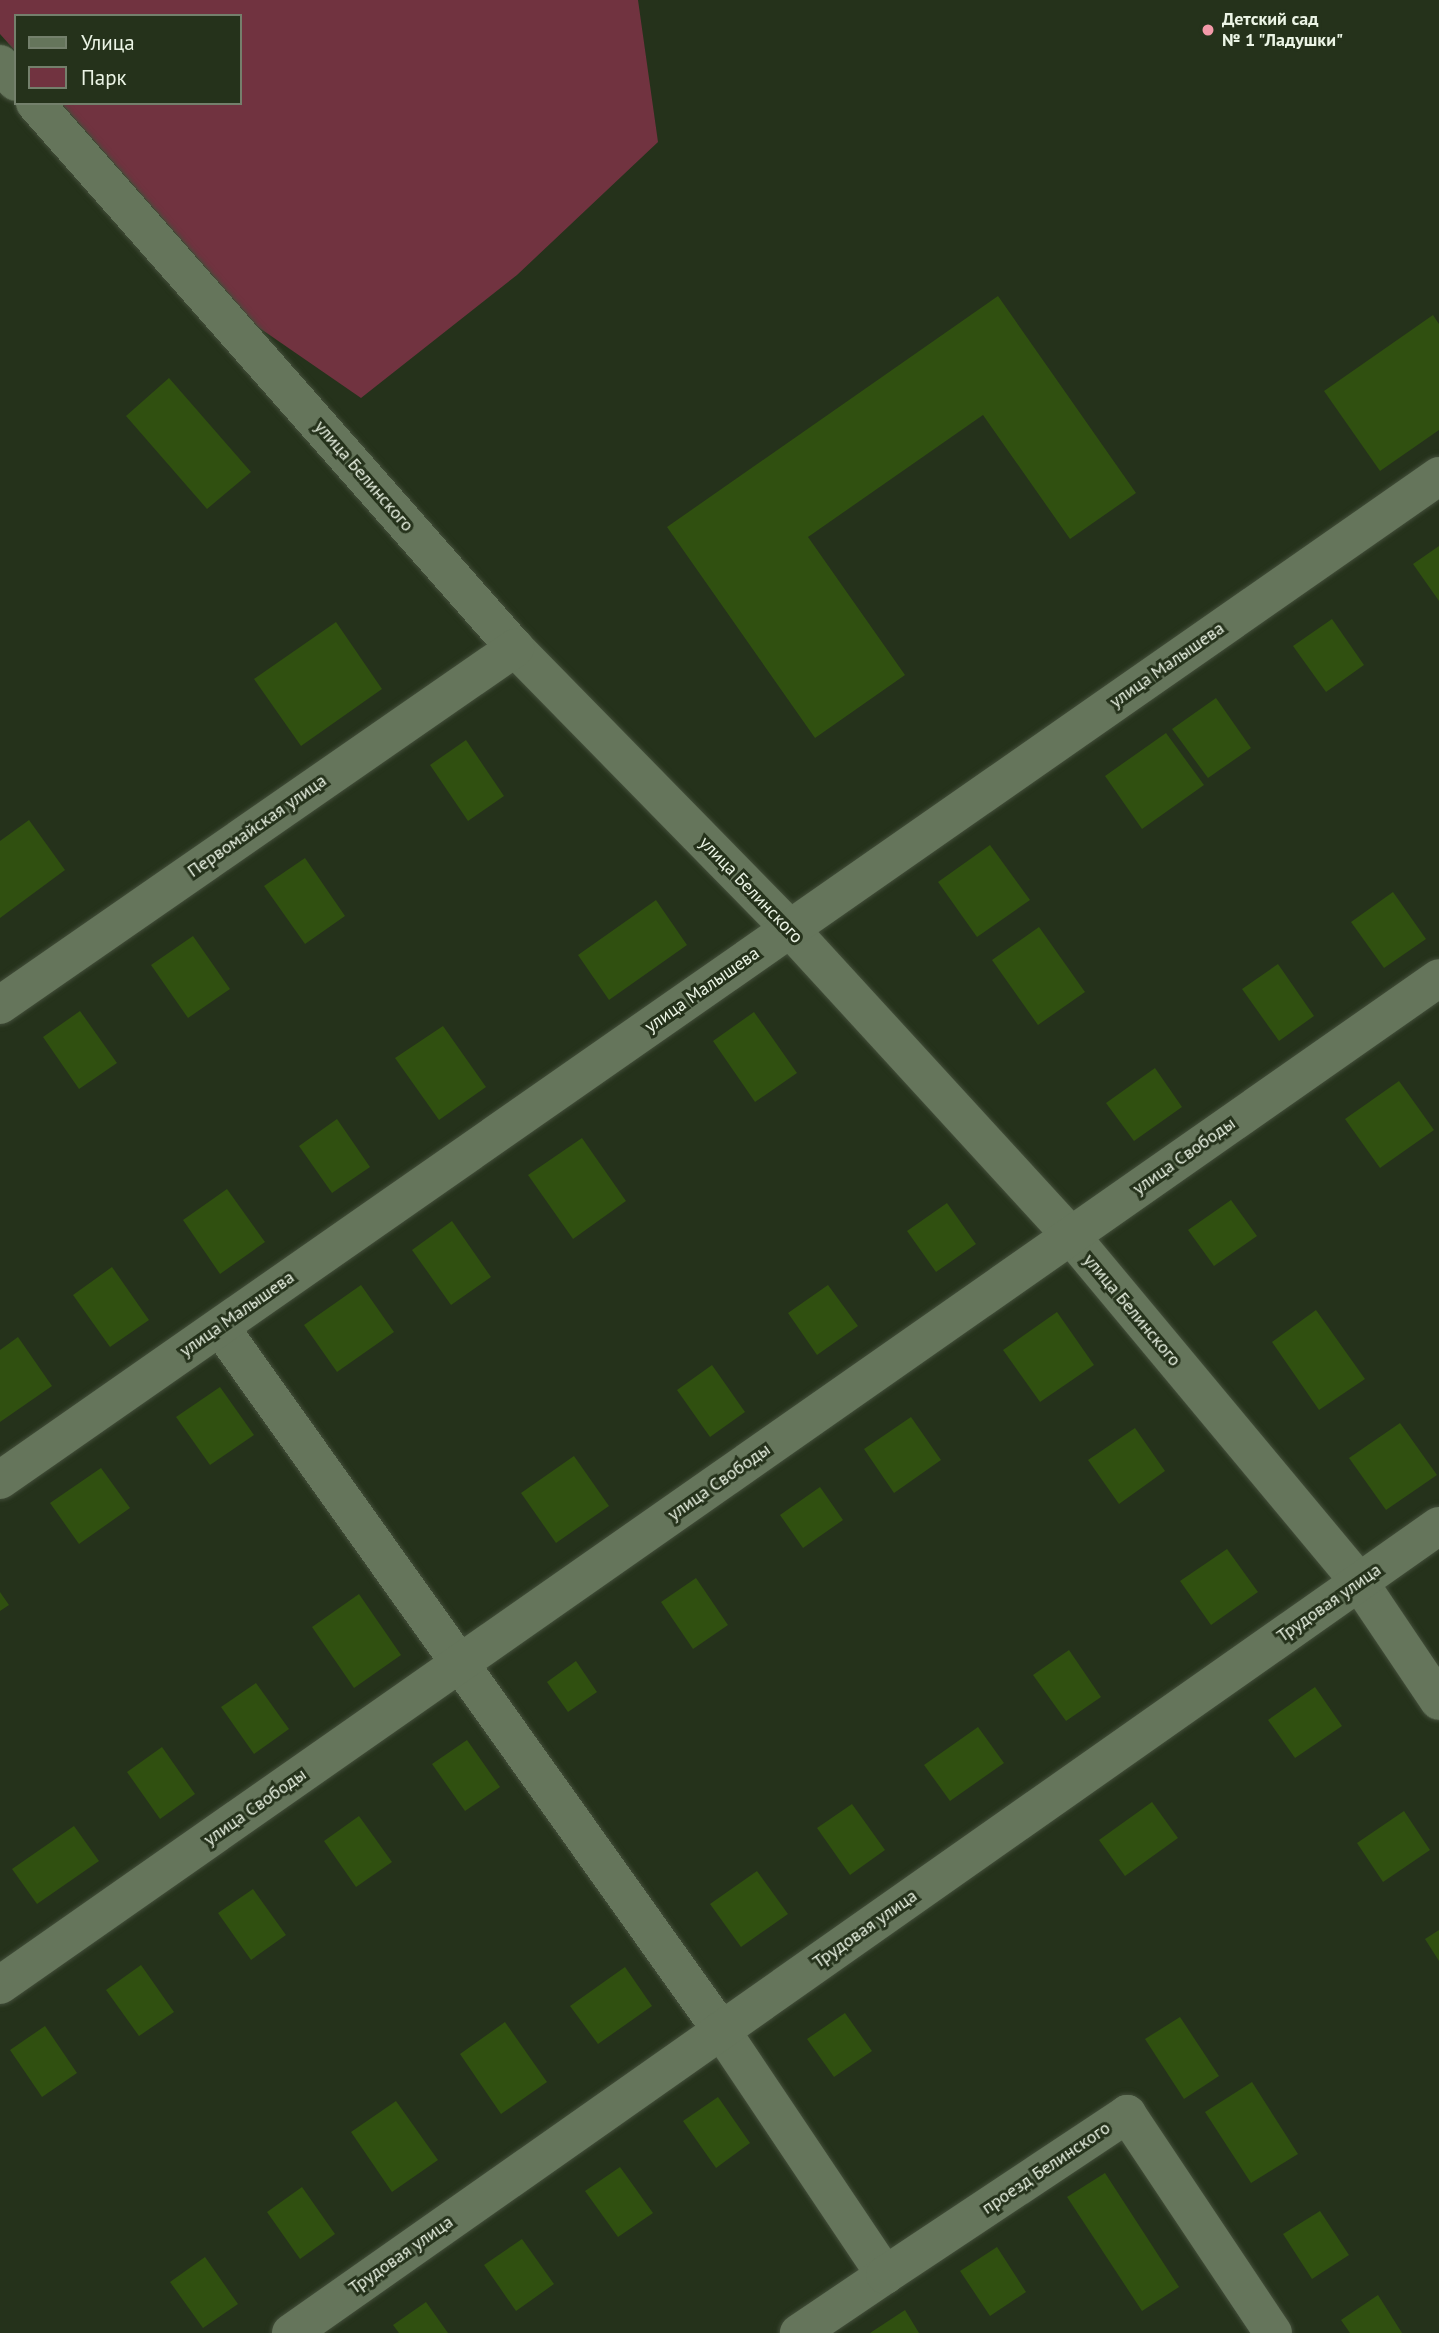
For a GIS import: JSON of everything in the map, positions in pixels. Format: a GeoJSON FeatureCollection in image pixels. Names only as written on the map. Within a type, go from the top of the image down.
{"type":"FeatureCollection","features":[{"type":"Feature","properties":{"kind":"street"},"geometry":{"type":"LineString","coordinates":[[0,64],[14,80]]}},
{"type":"Feature","properties":{"kind":"street","name":"улица Белинского"},"geometry":{"type":"LineString","coordinates":[[36,105],[515,648],[790,929],[1071,1236],[1359,1582],[1439,1700]]}},
{"type":"Feature","properties":{"kind":"street","name":"улица Малышева"},"geometry":{"type":"LineString","coordinates":[[0,1480],[1439,476]]}},
{"type":"Feature","properties":{"kind":"street","name":"Первомайская улица"},"geometry":{"type":"LineString","coordinates":[[0,1005],[515,648]]}},
{"type":"Feature","properties":{"kind":"street","name":"улица Свободы"},"geometry":{"type":"LineString","coordinates":[[0,1985],[1439,978]]}},
{"type":"Feature","properties":{"kind":"street"},"geometry":{"type":"LineString","coordinates":[[220,1327],[720,2029],[885,2275]]}},
{"type":"Feature","properties":{"kind":"street","name":"Трудовая улица"},"geometry":{"type":"LineString","coordinates":[[291,2333],[1439,1525]]}},
{"type":"Feature","properties":{"kind":"street","name":"проезд Белинского"},"geometry":{"type":"LineString","coordinates":[[799,2333],[1126,2114],[1273,2333]]}},
{"type":"Feature","properties":{"kind":"green space"},"geometry":{"type":"Polygon","coordinates":[[[0,0],[638,0],[658,142],[517,275],[361,398],[258,327],[63,105],[242,105],[242,14],[14,14],[14,50],[0,34],[0,0]]]}},
{"type":"Feature","properties":{"kind":"building"},"geometry":{"type":"Polygon","coordinates":[[[998,296],[1136,493],[1070,539],[983,415],[808,537],[905,675],[815,738],[667,527],[998,296]]]}},
{"type":"Feature","properties":{"kind":"building"},"geometry":{"type":"Polygon","coordinates":[[[1433,315],[1439,324],[1439,430],[1380,471],[1324,391],[1433,315]]]}},
{"type":"Feature","properties":{"kind":"building"},"geometry":{"type":"Polygon","coordinates":[[[169,378],[251,472],[207,509],[126,416],[169,378]]]}},
{"type":"Feature","properties":{"kind":"building"},"geometry":{"type":"Polygon","coordinates":[[[1439,546],[1439,601],[1413,564],[1439,546]]]}},
{"type":"Feature","properties":{"kind":"building"},"geometry":{"type":"Polygon","coordinates":[[[1332,619],[1364,665],[1326,692],[1293,646],[1332,619]]]}},
{"type":"Feature","properties":{"kind":"building"},"geometry":{"type":"Polygon","coordinates":[[[336,622],[382,689],[301,746],[254,679],[336,622]]]}},
{"type":"Feature","properties":{"kind":"building"},"geometry":{"type":"Polygon","coordinates":[[[1216,698],[1251,748],[1208,778],[1172,729],[1216,698]]]}},
{"type":"Feature","properties":{"kind":"building"},"geometry":{"type":"Polygon","coordinates":[[[1166,733],[1204,785],[1142,829],[1105,776],[1166,733]]]}},
{"type":"Feature","properties":{"kind":"building"},"geometry":{"type":"Polygon","coordinates":[[[466,740],[504,796],[468,821],[430,765],[466,740]]]}},
{"type":"Feature","properties":{"kind":"building"},"geometry":{"type":"Polygon","coordinates":[[[29,820],[65,870],[0,918],[0,841],[29,820]]]}},
{"type":"Feature","properties":{"kind":"building"},"geometry":{"type":"Polygon","coordinates":[[[990,845],[1030,900],[977,937],[938,882],[990,845]]]}},
{"type":"Feature","properties":{"kind":"building"},"geometry":{"type":"Polygon","coordinates":[[[305,858],[345,916],[305,944],[264,886],[305,858]]]}},
{"type":"Feature","properties":{"kind":"building"},"geometry":{"type":"Polygon","coordinates":[[[1393,892],[1426,939],[1384,968],[1351,922],[1393,892]]]}},
{"type":"Feature","properties":{"kind":"building"},"geometry":{"type":"Polygon","coordinates":[[[656,900],[687,945],[609,1000],[578,955],[656,900]]]}},
{"type":"Feature","properties":{"kind":"building"},"geometry":{"type":"Polygon","coordinates":[[[1039,927],[1085,992],[1038,1025],[992,960],[1039,927]]]}},
{"type":"Feature","properties":{"kind":"building"},"geometry":{"type":"Polygon","coordinates":[[[193,936],[230,989],[188,1018],[151,965],[193,936]]]}},
{"type":"Feature","properties":{"kind":"building"},"geometry":{"type":"Polygon","coordinates":[[[1278,964],[1314,1016],[1279,1041],[1242,989],[1278,964]]]}},
{"type":"Feature","properties":{"kind":"building"},"geometry":{"type":"Polygon","coordinates":[[[80,1011],[117,1063],[79,1089],[43,1037],[80,1011]]]}},
{"type":"Feature","properties":{"kind":"building"},"geometry":{"type":"Polygon","coordinates":[[[754,1012],[797,1073],[755,1102],[713,1041],[754,1012]]]}},
{"type":"Feature","properties":{"kind":"building"},"geometry":{"type":"Polygon","coordinates":[[[443,1026],[486,1087],[439,1120],[395,1058],[443,1026]]]}},
{"type":"Feature","properties":{"kind":"building"},"geometry":{"type":"Polygon","coordinates":[[[1155,1068],[1182,1107],[1134,1141],[1106,1103],[1155,1068]]]}},
{"type":"Feature","properties":{"kind":"building"},"geometry":{"type":"Polygon","coordinates":[[[1399,1081],[1434,1130],[1380,1168],[1345,1119],[1399,1081]]]}},
{"type":"Feature","properties":{"kind":"building"},"geometry":{"type":"Polygon","coordinates":[[[337,1119],[370,1167],[332,1193],[299,1146],[337,1119]]]}},
{"type":"Feature","properties":{"kind":"building"},"geometry":{"type":"Polygon","coordinates":[[[582,1138],[626,1201],[573,1239],[528,1175],[582,1138]]]}},
{"type":"Feature","properties":{"kind":"building"},"geometry":{"type":"Polygon","coordinates":[[[227,1189],[265,1242],[220,1274],[183,1220],[227,1189]]]}},
{"type":"Feature","properties":{"kind":"building"},"geometry":{"type":"Polygon","coordinates":[[[1231,1200],[1257,1236],[1214,1266],[1188,1230],[1231,1200]]]}},
{"type":"Feature","properties":{"kind":"building"},"geometry":{"type":"Polygon","coordinates":[[[947,1203],[976,1244],[936,1272],[907,1231],[947,1203]]]}},
{"type":"Feature","properties":{"kind":"building"},"geometry":{"type":"Polygon","coordinates":[[[452,1221],[491,1277],[451,1305],[412,1250],[452,1221]]]}},
{"type":"Feature","properties":{"kind":"building"},"geometry":{"type":"Polygon","coordinates":[[[112,1267],[149,1320],[110,1347],[73,1295],[112,1267]]]}},
{"type":"Feature","properties":{"kind":"building"},"geometry":{"type":"Polygon","coordinates":[[[361,1285],[394,1332],[337,1372],[304,1325],[361,1285]]]}},
{"type":"Feature","properties":{"kind":"building"},"geometry":{"type":"Polygon","coordinates":[[[828,1285],[858,1326],[817,1355],[788,1313],[828,1285]]]}},
{"type":"Feature","properties":{"kind":"building"},"geometry":{"type":"Polygon","coordinates":[[[1316,1310],[1365,1379],[1319,1410],[1272,1342],[1316,1310]]]}},
{"type":"Feature","properties":{"kind":"building"},"geometry":{"type":"Polygon","coordinates":[[[1057,1312],[1094,1365],[1040,1402],[1003,1350],[1057,1312]]]}},
{"type":"Feature","properties":{"kind":"building"},"geometry":{"type":"Polygon","coordinates":[[[18,1337],[52,1386],[0,1422],[0,1350],[18,1337]]]}},
{"type":"Feature","properties":{"kind":"building"},"geometry":{"type":"Polygon","coordinates":[[[712,1365],[745,1412],[710,1437],[677,1390],[712,1365]]]}},
{"type":"Feature","properties":{"kind":"building"},"geometry":{"type":"Polygon","coordinates":[[[220,1387],[254,1435],[210,1465],[176,1417],[220,1387]]]}},
{"type":"Feature","properties":{"kind":"building"},"geometry":{"type":"Polygon","coordinates":[[[911,1417],[941,1460],[894,1493],[864,1449],[911,1417]]]}},
{"type":"Feature","properties":{"kind":"building"},"geometry":{"type":"Polygon","coordinates":[[[1400,1423],[1437,1475],[1386,1510],[1349,1458],[1400,1423]]]}},
{"type":"Feature","properties":{"kind":"building"},"geometry":{"type":"Polygon","coordinates":[[[1135,1428],[1165,1471],[1119,1504],[1088,1460],[1135,1428]]]}},
{"type":"Feature","properties":{"kind":"building"},"geometry":{"type":"Polygon","coordinates":[[[574,1456],[609,1506],[556,1543],[521,1493],[574,1456]]]}},
{"type":"Feature","properties":{"kind":"building"},"geometry":{"type":"Polygon","coordinates":[[[101,1468],[130,1508],[79,1544],[50,1503],[101,1468]]]}},
{"type":"Feature","properties":{"kind":"building"},"geometry":{"type":"Polygon","coordinates":[[[820,1487],[843,1520],[803,1548],[780,1515],[820,1487]]]}},
{"type":"Feature","properties":{"kind":"building"},"geometry":{"type":"Polygon","coordinates":[[[1227,1549],[1258,1592],[1211,1625],[1180,1581],[1227,1549]]]}},
{"type":"Feature","properties":{"kind":"building"},"geometry":{"type":"Polygon","coordinates":[[[696,1578],[728,1625],[693,1649],[661,1602],[696,1578]]]}},
{"type":"Feature","properties":{"kind":"building"},"geometry":{"type":"Polygon","coordinates":[[[0,1592],[9,1605],[0,1611],[0,1592]]]}},
{"type":"Feature","properties":{"kind":"building"},"geometry":{"type":"Polygon","coordinates":[[[359,1594],[401,1655],[354,1688],[312,1627],[359,1594]]]}},
{"type":"Feature","properties":{"kind":"building"},"geometry":{"type":"Polygon","coordinates":[[[1069,1650],[1101,1697],[1066,1721],[1033,1675],[1069,1650]]]}},
{"type":"Feature","properties":{"kind":"building"},"geometry":{"type":"Polygon","coordinates":[[[576,1661],[597,1692],[568,1712],[547,1682],[576,1661]]]}},
{"type":"Feature","properties":{"kind":"building"},"geometry":{"type":"Polygon","coordinates":[[[256,1683],[289,1729],[254,1754],[221,1707],[256,1683]]]}},
{"type":"Feature","properties":{"kind":"building"},"geometry":{"type":"Polygon","coordinates":[[[1315,1687],[1342,1726],[1295,1758],[1268,1720],[1315,1687]]]}},
{"type":"Feature","properties":{"kind":"building"},"geometry":{"type":"Polygon","coordinates":[[[978,1727],[1004,1763],[950,1801],[924,1765],[978,1727]]]}},
{"type":"Feature","properties":{"kind":"building"},"geometry":{"type":"Polygon","coordinates":[[[467,1740],[500,1787],[465,1811],[432,1764],[467,1740]]]}},
{"type":"Feature","properties":{"kind":"building"},"geometry":{"type":"Polygon","coordinates":[[[162,1747],[195,1794],[160,1819],[127,1772],[162,1747]]]}},
{"type":"Feature","properties":{"kind":"building"},"geometry":{"type":"Polygon","coordinates":[[[1152,1802],[1178,1838],[1125,1876],[1099,1840],[1152,1802]]]}},
{"type":"Feature","properties":{"kind":"building"},"geometry":{"type":"Polygon","coordinates":[[[852,1804],[885,1850],[850,1875],[817,1828],[852,1804]]]}},
{"type":"Feature","properties":{"kind":"building"},"geometry":{"type":"Polygon","coordinates":[[[1404,1811],[1430,1850],[1383,1882],[1357,1843],[1404,1811]]]}},
{"type":"Feature","properties":{"kind":"building"},"geometry":{"type":"Polygon","coordinates":[[[359,1816],[392,1862],[356,1887],[324,1841],[359,1816]]]}},
{"type":"Feature","properties":{"kind":"building"},"geometry":{"type":"Polygon","coordinates":[[[74,1826],[99,1861],[37,1904],[12,1869],[74,1826]]]}},
{"type":"Feature","properties":{"kind":"building"},"geometry":{"type":"Polygon","coordinates":[[[757,1871],[788,1914],[741,1947],[710,1904],[757,1871]]]}},
{"type":"Feature","properties":{"kind":"building"},"geometry":{"type":"Polygon","coordinates":[[[253,1889],[286,1935],[251,1960],[218,1913],[253,1889]]]}},
{"type":"Feature","properties":{"kind":"building"},"geometry":{"type":"Polygon","coordinates":[[[1439,1930],[1439,1961],[1425,1939],[1439,1930]]]}},
{"type":"Feature","properties":{"kind":"building"},"geometry":{"type":"Polygon","coordinates":[[[141,1965],[174,2012],[139,2036],[106,1990],[141,1965]]]}},
{"type":"Feature","properties":{"kind":"building"},"geometry":{"type":"Polygon","coordinates":[[[625,1967],[652,2006],[598,2044],[570,2006],[625,1967]]]}},
{"type":"Feature","properties":{"kind":"building"},"geometry":{"type":"Polygon","coordinates":[[[845,2013],[872,2051],[834,2077],[807,2039],[845,2013]]]}},
{"type":"Feature","properties":{"kind":"building"},"geometry":{"type":"Polygon","coordinates":[[[1180,2017],[1219,2076],[1184,2099],[1145,2039],[1180,2017]]]}},
{"type":"Feature","properties":{"kind":"building"},"geometry":{"type":"Polygon","coordinates":[[[505,2022],[547,2082],[501,2114],[460,2054],[505,2022]]]}},
{"type":"Feature","properties":{"kind":"building"},"geometry":{"type":"Polygon","coordinates":[[[45,2026],[77,2073],[42,2097],[10,2050],[45,2026]]]}},
{"type":"Feature","properties":{"kind":"building"},"geometry":{"type":"Polygon","coordinates":[[[1252,2082],[1298,2154],[1251,2183],[1205,2112],[1252,2082]]]}},
{"type":"Feature","properties":{"kind":"building"},"geometry":{"type":"Polygon","coordinates":[[[718,2097],[750,2143],[716,2168],[683,2121],[718,2097]]]}},
{"type":"Feature","properties":{"kind":"building"},"geometry":{"type":"Polygon","coordinates":[[[396,2101],[438,2160],[392,2192],[351,2132],[396,2101]]]}},
{"type":"Feature","properties":{"kind":"building"},"geometry":{"type":"Polygon","coordinates":[[[620,2167],[653,2213],[618,2237],[585,2191],[620,2167]]]}},
{"type":"Feature","properties":{"kind":"building"},"geometry":{"type":"Polygon","coordinates":[[[1105,2173],[1179,2287],[1142,2311],[1067,2197],[1105,2173]]]}},
{"type":"Feature","properties":{"kind":"building"},"geometry":{"type":"Polygon","coordinates":[[[302,2187],[335,2234],[300,2259],[267,2212],[302,2187]]]}},
{"type":"Feature","properties":{"kind":"building"},"geometry":{"type":"Polygon","coordinates":[[[1320,2211],[1349,2255],[1312,2279],[1283,2234],[1320,2211]]]}},
{"type":"Feature","properties":{"kind":"building"},"geometry":{"type":"Polygon","coordinates":[[[522,2239],[554,2284],[516,2311],[484,2265],[522,2239]]]}},
{"type":"Feature","properties":{"kind":"building"},"geometry":{"type":"Polygon","coordinates":[[[997,2247],[1026,2292],[990,2316],[960,2271],[997,2247]]]}},
{"type":"Feature","properties":{"kind":"building"},"geometry":{"type":"Polygon","coordinates":[[[205,2257],[238,2304],[203,2328],[170,2282],[205,2257]]]}},
{"type":"Feature","properties":{"kind":"building"},"geometry":{"type":"Polygon","coordinates":[[[1378,2295],[1402,2333],[1350,2333],[1341,2320],[1378,2295]]]}},
{"type":"Feature","properties":{"kind":"building"},"geometry":{"type":"Polygon","coordinates":[[[426,2302],[448,2333],[399,2333],[393,2325],[426,2302]]]}},
{"type":"Feature","properties":{"kind":"building"},"geometry":{"type":"Polygon","coordinates":[[[905,2310],[919,2333],[870,2333],[905,2310]]]}},
{"type":"Feature","properties":{"kind":"place","name":"Детский сад № 1 \"Ладушки\""},"geometry":{"type":"Point","coordinates":[1208,30]}}]}
